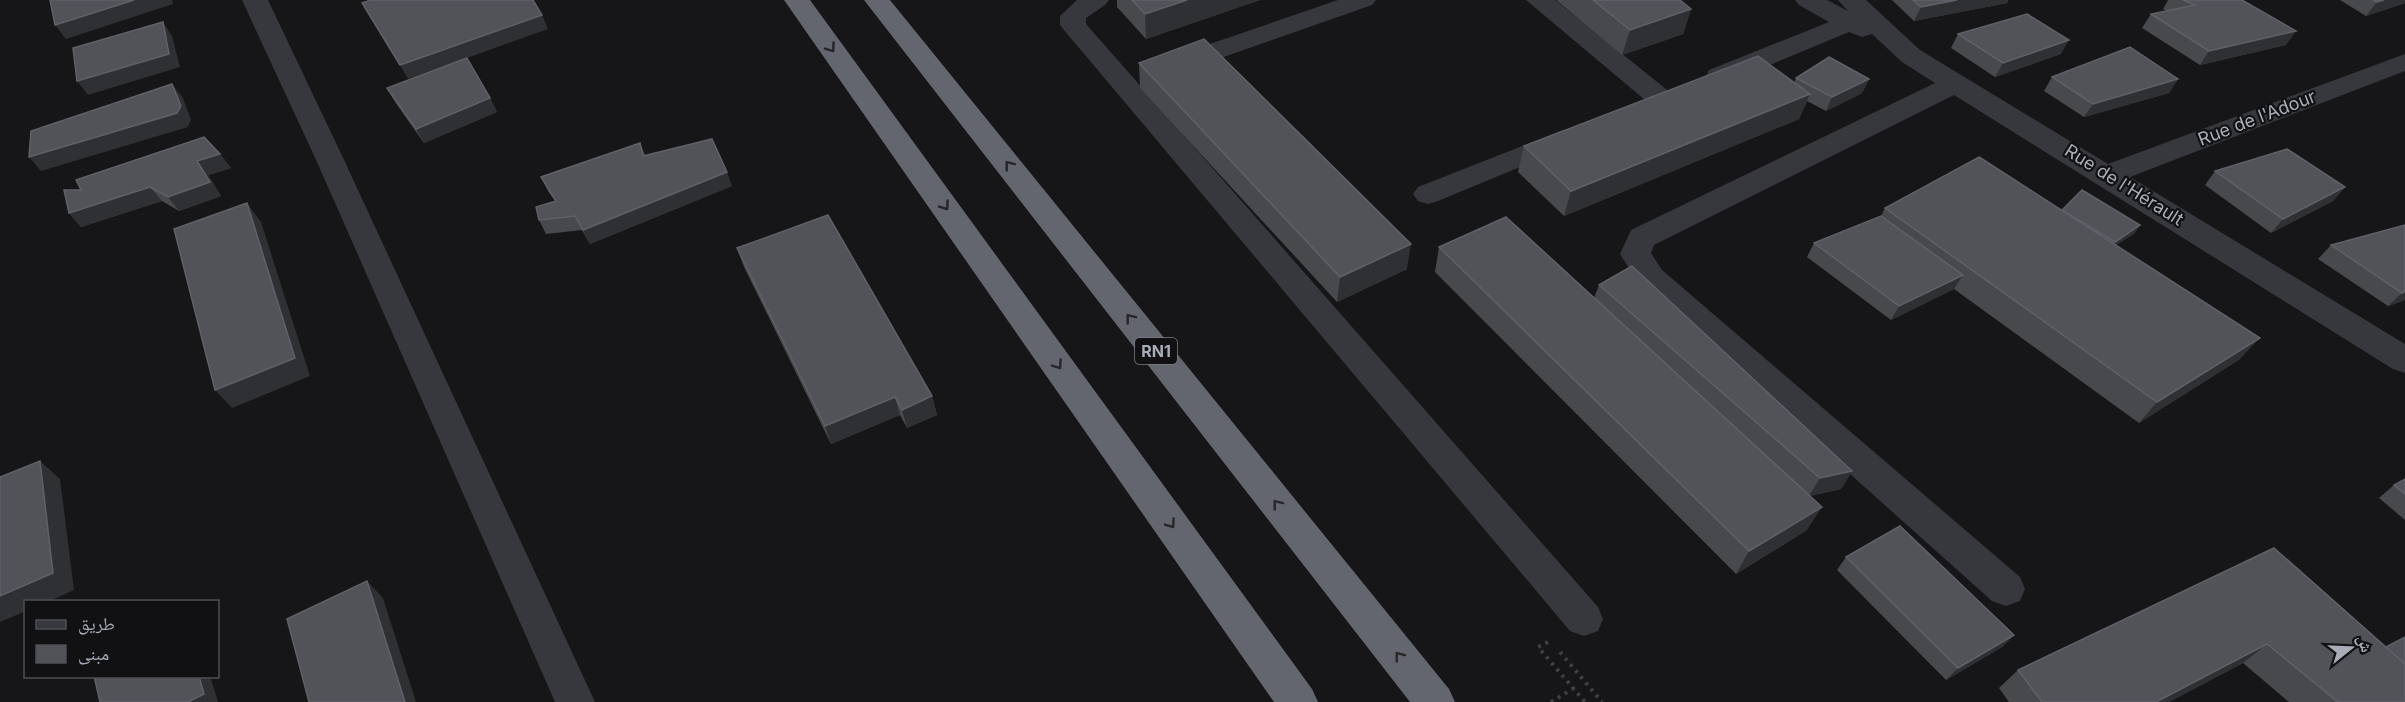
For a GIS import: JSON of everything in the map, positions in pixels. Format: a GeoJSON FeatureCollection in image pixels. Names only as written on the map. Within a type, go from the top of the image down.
{"type":"FeatureCollection","features":[{"type":"Feature","properties":{"kind":"highway"},"geometry":{"type":"LineString","coordinates":[[797,0],[1298,702]]}},
{"type":"Feature","properties":{"kind":"highway","name":"RN1"},"geometry":{"type":"LineString","coordinates":[[877,0],[1435,702]]}},
{"type":"Feature","properties":{"kind":"street"},"geometry":{"type":"LineString","coordinates":[[255,0],[332,162],[575,702]]}},
{"type":"Feature","properties":{"kind":"street"},"geometry":{"type":"LineString","coordinates":[[1096,0],[1073,16],[1073,25],[1140,78],[1584,619]]}},
{"type":"Feature","properties":{"kind":"street"},"geometry":{"type":"LineString","coordinates":[[1140,78],[1363,0]]}},
{"type":"Feature","properties":{"kind":"street"},"geometry":{"type":"LineString","coordinates":[[1539,0],[1679,92]]}},
{"type":"Feature","properties":{"kind":"street","name":"Rue de l'Hérault"},"geometry":{"type":"LineString","coordinates":[[1808,0],[1851,11],[1911,56],[2108,175],[2405,360]]}},
{"type":"Feature","properties":{"kind":"street"},"geometry":{"type":"LineString","coordinates":[[1629,112],[1679,92],[1851,11]]}},
{"type":"Feature","properties":{"kind":"street","name":"Rue de l'Adour"},"geometry":{"type":"LineString","coordinates":[[2108,175],[2405,62]]}},
{"type":"Feature","properties":{"kind":"street"},"geometry":{"type":"LineString","coordinates":[[1956,83],[1642,238],[1635,254],[1651,278],[2006,589]]}},
{"type":"Feature","properties":{"kind":"street"},"geometry":{"type":"LineString","coordinates":[[1428,195],[1587,129]]}},
{"type":"Feature","properties":{"kind":"path"},"geometry":{"type":"LineString","coordinates":[[1550,641],[1602,702]]}},
{"type":"Feature","properties":{"kind":"path"},"geometry":{"type":"LineString","coordinates":[[1538,647],[1585,702]]}},
{"type":"Feature","properties":{"kind":"path"},"geometry":{"type":"LineString","coordinates":[[1551,702],[1574,688]]}},
{"type":"Feature","properties":{"kind":"building"},"geometry":{"type":"Polygon","coordinates":[[[50,0],[134,0],[55,25],[50,0]]]}},
{"type":"Feature","properties":{"kind":"building"},"geometry":{"type":"Polygon","coordinates":[[[371,0],[533,0],[542,15],[400,65],[362,3],[371,0]]]}},
{"type":"Feature","properties":{"kind":"building"},"geometry":{"type":"Polygon","coordinates":[[[1132,0],[1187,0],[1145,14],[1132,0]]]}},
{"type":"Feature","properties":{"kind":"building"},"geometry":{"type":"Polygon","coordinates":[[[1593,0],[1680,0],[1691,9],[1630,30],[1593,0]]]}},
{"type":"Feature","properties":{"kind":"building"},"geometry":{"type":"Polygon","coordinates":[[[1913,0],[1957,0],[1921,7],[1913,0]]]}},
{"type":"Feature","properties":{"kind":"building"},"geometry":{"type":"Polygon","coordinates":[[[2183,0],[2242,0],[2296,31],[2209,51],[2151,14],[2195,5],[2183,0]]]}},
{"type":"Feature","properties":{"kind":"building"},"geometry":{"type":"Polygon","coordinates":[[[2027,14],[2069,40],[2003,63],[1958,34],[2027,14]]]}},
{"type":"Feature","properties":{"kind":"building"},"geometry":{"type":"Polygon","coordinates":[[[163,22],[169,54],[77,81],[73,48],[163,22]]]}},
{"type":"Feature","properties":{"kind":"building"},"geometry":{"type":"Polygon","coordinates":[[[1204,39],[1411,244],[1340,277],[1139,63],[1204,39]]]}},
{"type":"Feature","properties":{"kind":"building"},"geometry":{"type":"Polygon","coordinates":[[[2130,47],[2178,79],[2093,104],[2052,77],[2130,47]]]}},
{"type":"Feature","properties":{"kind":"building"},"geometry":{"type":"Polygon","coordinates":[[[1758,56],[1810,94],[1571,191],[1524,146],[1758,56]]]}},
{"type":"Feature","properties":{"kind":"building"},"geometry":{"type":"Polygon","coordinates":[[[1829,57],[1869,79],[1832,97],[1796,78],[1829,57]]]}},
{"type":"Feature","properties":{"kind":"building"},"geometry":{"type":"Polygon","coordinates":[[[467,58],[490,98],[416,129],[387,88],[467,58]]]}},
{"type":"Feature","properties":{"kind":"building"},"geometry":{"type":"Polygon","coordinates":[[[172,84],[181,106],[177,113],[29,157],[31,131],[172,84]]]}},
{"type":"Feature","properties":{"kind":"building"},"geometry":{"type":"Polygon","coordinates":[[[204,137],[220,154],[197,161],[210,182],[168,197],[150,187],[69,213],[64,190],[81,190],[76,180],[204,137]]]}},
{"type":"Feature","properties":{"kind":"building"},"geometry":{"type":"Polygon","coordinates":[[[712,139],[727,172],[583,230],[575,216],[539,220],[536,207],[556,201],[541,177],[640,143],[643,156],[712,139]]]}},
{"type":"Feature","properties":{"kind":"building"},"geometry":{"type":"Polygon","coordinates":[[[2287,149],[2345,187],[2283,219],[2215,171],[2287,149]]]}},
{"type":"Feature","properties":{"kind":"building"},"geometry":{"type":"Polygon","coordinates":[[[1979,157],[2260,338],[2157,402],[1885,208],[1979,157]]]}},
{"type":"Feature","properties":{"kind":"building"},"geometry":{"type":"Polygon","coordinates":[[[2082,190],[2140,225],[2115,242],[2062,210],[2082,190]]]}},
{"type":"Feature","properties":{"kind":"building"},"geometry":{"type":"Polygon","coordinates":[[[247,203],[295,358],[215,390],[174,229],[247,203]]]}},
{"type":"Feature","properties":{"kind":"building"},"geometry":{"type":"Polygon","coordinates":[[[828,215],[932,396],[902,410],[895,397],[825,426],[737,248],[828,215]]]}},
{"type":"Feature","properties":{"kind":"building"},"geometry":{"type":"Polygon","coordinates":[[[1881,216],[1963,275],[1899,306],[1814,243],[1881,216]]]}},
{"type":"Feature","properties":{"kind":"building"},"geometry":{"type":"Polygon","coordinates":[[[1506,217],[1822,507],[1749,551],[1439,247],[1506,217]]]}},
{"type":"Feature","properties":{"kind":"building"},"geometry":{"type":"Polygon","coordinates":[[[2405,225],[2405,291],[2402,293],[2331,245],[2405,225]]]}},
{"type":"Feature","properties":{"kind":"building"},"geometry":{"type":"Polygon","coordinates":[[[1632,266],[1852,471],[1820,478],[1599,285],[1632,266]]]}},
{"type":"Feature","properties":{"kind":"building"},"geometry":{"type":"Polygon","coordinates":[[[40,461],[53,573],[0,596],[0,477],[40,461]]]}},
{"type":"Feature","properties":{"kind":"building"},"geometry":{"type":"Polygon","coordinates":[[[2405,479],[2405,494],[2394,485],[2405,479]]]}},
{"type":"Feature","properties":{"kind":"building"},"geometry":{"type":"Polygon","coordinates":[[[1900,526],[2014,635],[1958,668],[1846,557],[1900,526]]]}},
{"type":"Feature","properties":{"kind":"building"},"geometry":{"type":"Polygon","coordinates":[[[2274,548],[2405,664],[2405,702],[2338,702],[2267,644],[2156,702],[2042,702],[2018,670],[2274,548]]]}},
{"type":"Feature","properties":{"kind":"building"},"geometry":{"type":"Polygon","coordinates":[[[367,581],[405,702],[309,702],[287,619],[367,581]]]}},
{"type":"Feature","properties":{"kind":"building"},"geometry":{"type":"Polygon","coordinates":[[[2405,637],[2405,664],[2386,647],[2405,637]]]}},
{"type":"Feature","properties":{"kind":"building"},"geometry":{"type":"Polygon","coordinates":[[[94,678],[200,678],[204,694],[188,702],[100,702],[94,678]]]}}]}
